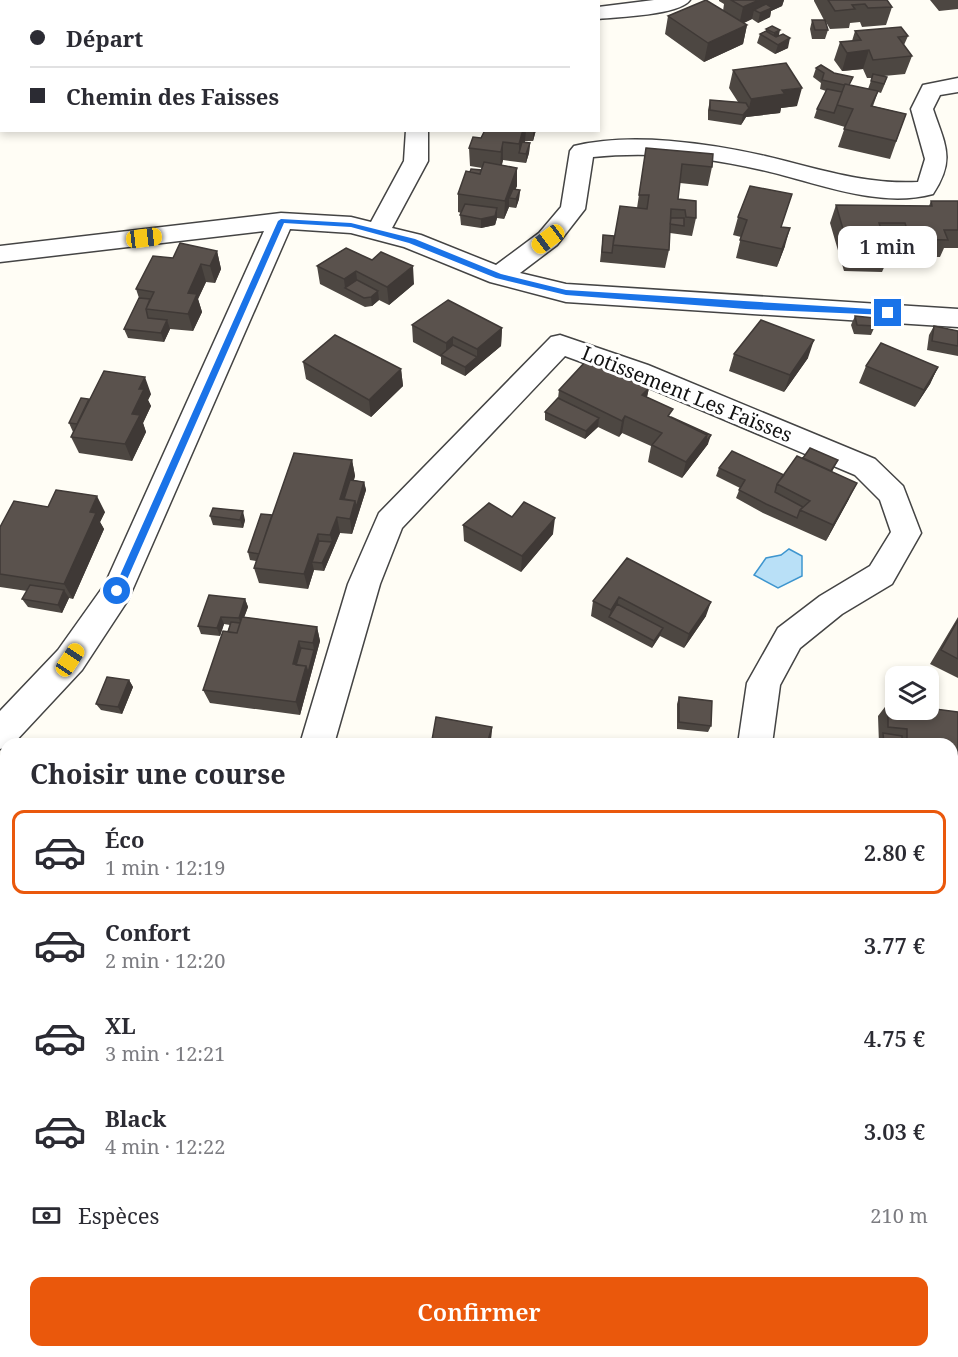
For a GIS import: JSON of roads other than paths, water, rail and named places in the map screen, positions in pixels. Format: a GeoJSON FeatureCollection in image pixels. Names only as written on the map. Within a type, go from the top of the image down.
{"type":"FeatureCollection","features":[{"type":"Feature","properties":{"kind":"street"},"geometry":{"type":"LineString","coordinates":[[600,13],[672,4],[680,0]]}},
{"type":"Feature","properties":{"kind":"street"},"geometry":{"type":"LineString","coordinates":[[582,151],[617,146],[731,157],[846,184],[899,192],[925,189],[936,174],[938,157],[922,109],[932,90],[958,85]]}},
{"type":"Feature","properties":{"kind":"street"},"geometry":{"type":"LineString","coordinates":[[376,232],[395,204],[416,161],[417,132]]}},
{"type":"Feature","properties":{"kind":"street"},"geometry":{"type":"LineString","coordinates":[[499,276],[548,239],[573,209],[582,151],[570,132]]}},
{"type":"Feature","properties":{"kind":"street"},"geometry":{"type":"LineString","coordinates":[[0,734],[70,660],[117,591],[281,221]]}},
{"type":"Feature","properties":{"kind":"street"},"geometry":{"type":"LineString","coordinates":[[0,254],[281,221],[351,225],[412,241],[499,276],[566,293],[958,318]]}},
{"type":"Feature","properties":{"kind":"street","name":"Lotissement Les Faïsses"},"geometry":{"type":"LineString","coordinates":[[319,738],[364,584],[390,521],[560,344],[638,372],[865,467],[893,494],[906,533],[881,575],[831,605],[789,638],[764,683],[756,738]]}},
{"type":"Feature","properties":{"kind":"water"},"geometry":{"type":"Polygon","coordinates":[[[789,549],[802,556],[802,576],[778,588],[754,575],[766,558],[781,555],[789,549]]]}}]}
